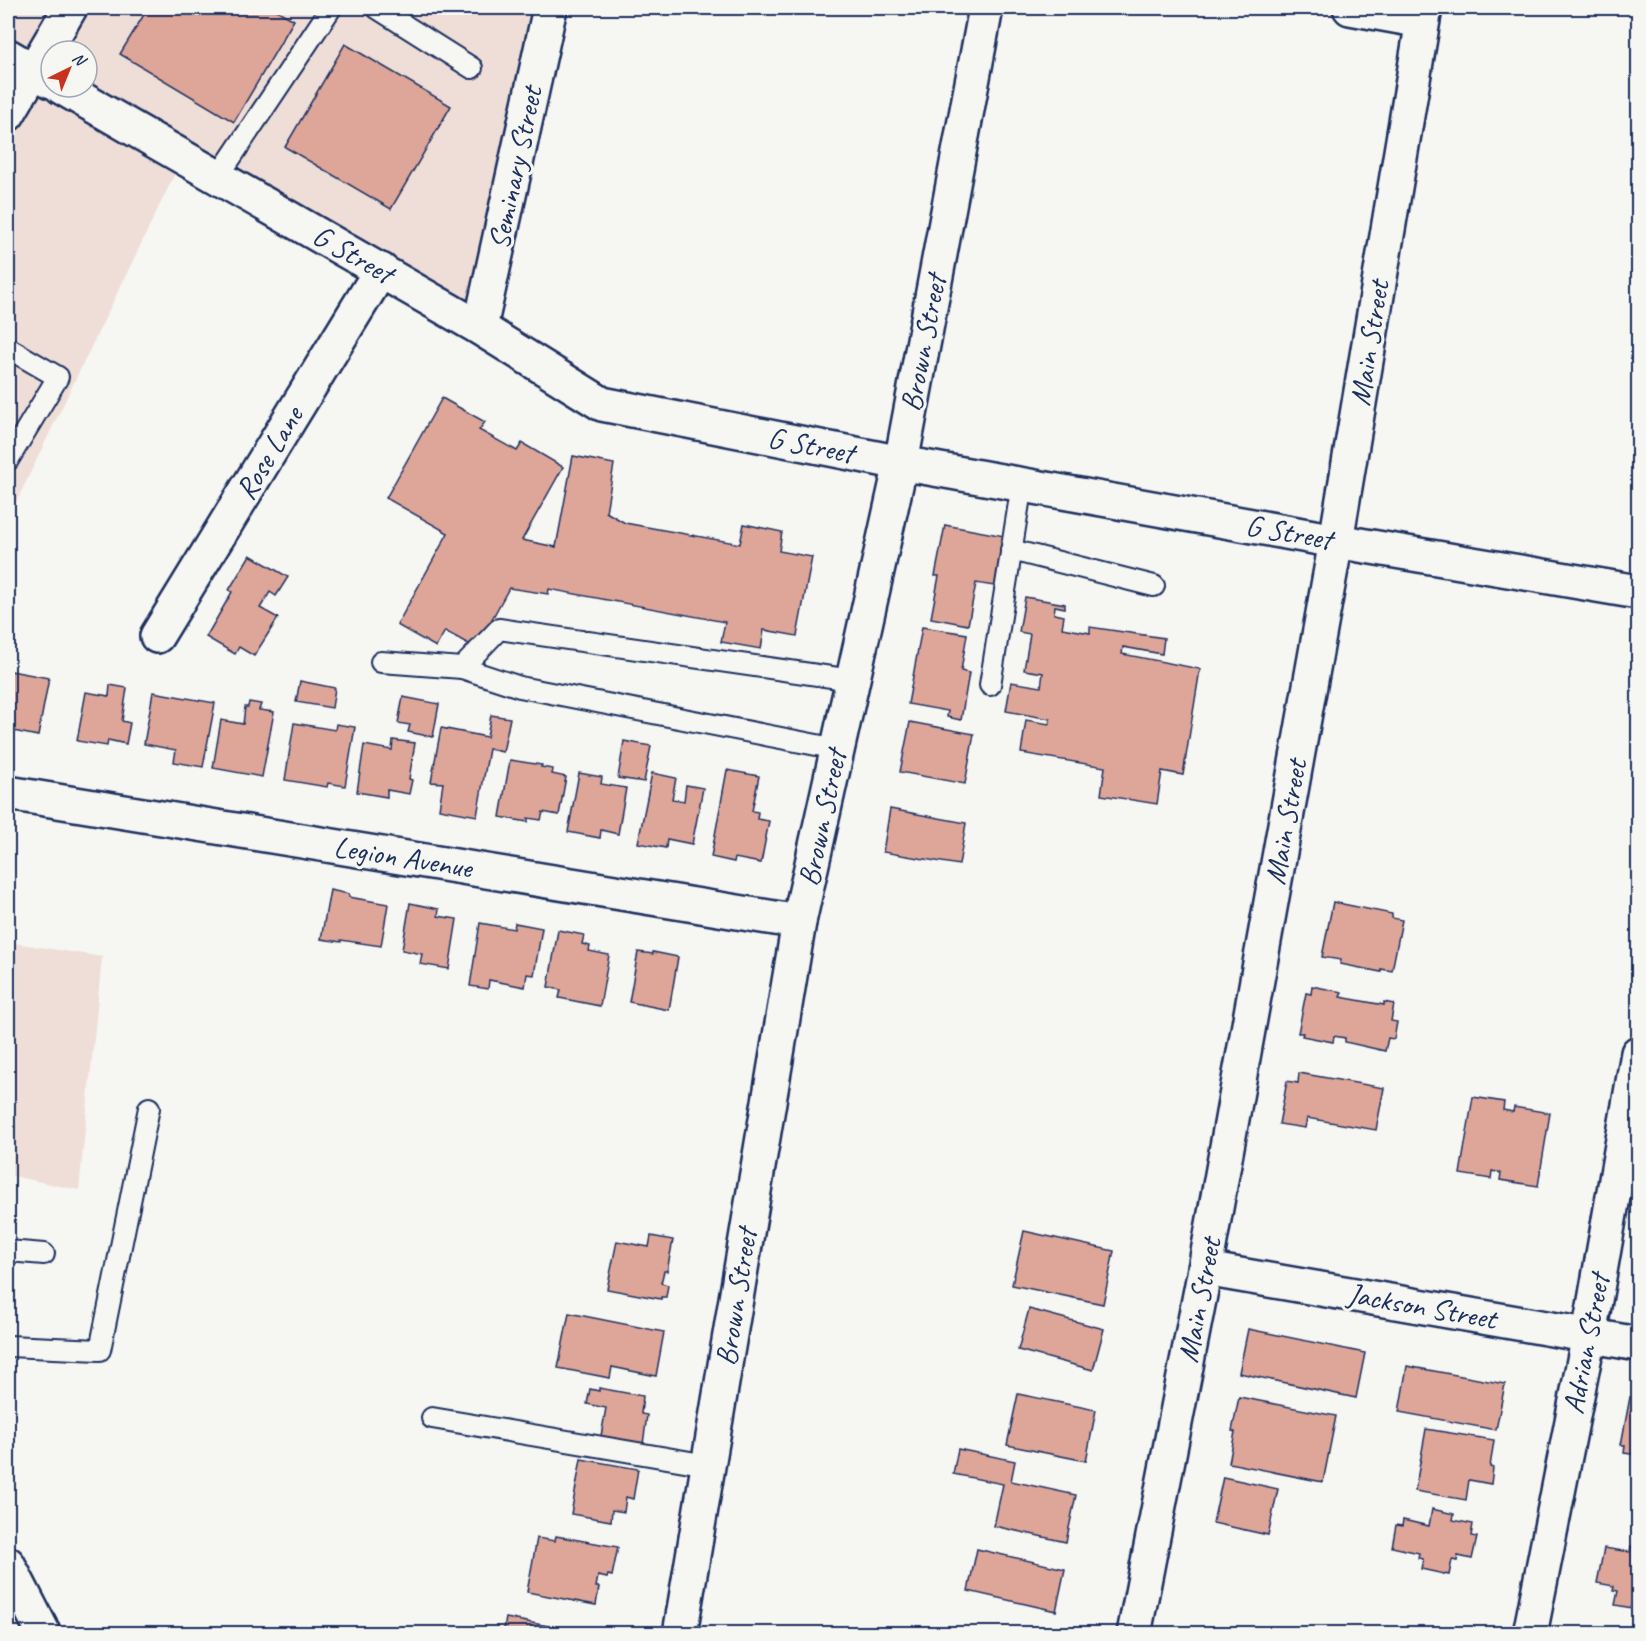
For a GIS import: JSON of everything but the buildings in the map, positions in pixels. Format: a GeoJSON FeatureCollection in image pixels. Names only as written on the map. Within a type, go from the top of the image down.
{"type":"FeatureCollection","features":[{"type":"Feature","properties":{"kind":"street"},"geometry":{"type":"LineString","coordinates":[[8,114],[30,69],[70,8]]}},
{"type":"Feature","properties":{"kind":"street","name":"Seminary Street"},"geometry":{"type":"LineString","coordinates":[[480,328],[550,8]]}},
{"type":"Feature","properties":{"kind":"street","name":"Brown Street"},"geometry":{"type":"LineString","coordinates":[[680,1634],[799,922],[901,463],[986,8]]}},
{"type":"Feature","properties":{"kind":"street"},"geometry":{"type":"LineString","coordinates":[[1350,8],[1424,14]]}},
{"type":"Feature","properties":{"kind":"street","name":"Main Street"},"geometry":{"type":"LineString","coordinates":[[1134,1634],[1205,1269],[1336,541],[1424,14]]}},
{"type":"Feature","properties":{"kind":"street","name":"G Street"},"geometry":{"type":"LineString","coordinates":[[82,99],[480,328],[602,404],[901,463],[1336,541],[1638,592]]}},
{"type":"Feature","properties":{"kind":"street","name":"Rose Lane"},"geometry":{"type":"LineString","coordinates":[[157,636],[381,270]]}},
{"type":"Feature","properties":{"kind":"street","name":"Legion Avenue"},"geometry":{"type":"LineString","coordinates":[[8,793],[799,922]]}},
{"type":"Feature","properties":{"kind":"street","name":"Adrian Street"},"geometry":{"type":"LineString","coordinates":[[1530,1634],[1589,1335],[1638,1053]]}},
{"type":"Feature","properties":{"kind":"street","name":"Jackson Street"},"geometry":{"type":"LineString","coordinates":[[1205,1269],[1638,1344]]}},
{"type":"Feature","properties":{"kind":"street"},"geometry":{"type":"LineString","coordinates":[[8,1564],[44,1634]]}},
{"type":"Feature","properties":{"kind":"lane"},"geometry":{"type":"LineString","coordinates":[[218,177],[331,8]]}},
{"type":"Feature","properties":{"kind":"lane"},"geometry":{"type":"LineString","coordinates":[[377,8],[472,68]]}},
{"type":"Feature","properties":{"kind":"lane"},"geometry":{"type":"LineString","coordinates":[[8,348],[58,376],[8,460]]}},
{"type":"Feature","properties":{"kind":"lane"},"geometry":{"type":"LineString","coordinates":[[990,685],[1022,484]]}},
{"type":"Feature","properties":{"kind":"lane"},"geometry":{"type":"LineString","coordinates":[[1011,550],[1154,586]]}},
{"type":"Feature","properties":{"kind":"lane"},"geometry":{"type":"LineString","coordinates":[[462,668],[499,629],[852,680]]}},
{"type":"Feature","properties":{"kind":"lane"},"geometry":{"type":"LineString","coordinates":[[381,662],[462,668],[520,687],[837,749]]}},
{"type":"Feature","properties":{"kind":"lane"},"geometry":{"type":"LineString","coordinates":[[8,1346],[99,1350],[149,1108]]}},
{"type":"Feature","properties":{"kind":"lane"},"geometry":{"type":"LineString","coordinates":[[8,1251],[44,1254]]}},
{"type":"Feature","properties":{"kind":"lane"},"geometry":{"type":"LineString","coordinates":[[432,1418],[708,1465]]}},
{"type":"Feature","properties":{"kind":"shaded area"},"geometry":{"type":"Polygon","coordinates":[[[8,8],[550,8],[480,328],[183,157],[8,519],[8,8]]]}},
{"type":"Feature","properties":{"kind":"shaded area"},"geometry":{"type":"Polygon","coordinates":[[[8,942],[102,957],[79,1190],[8,1175],[8,942]]]}}]}
